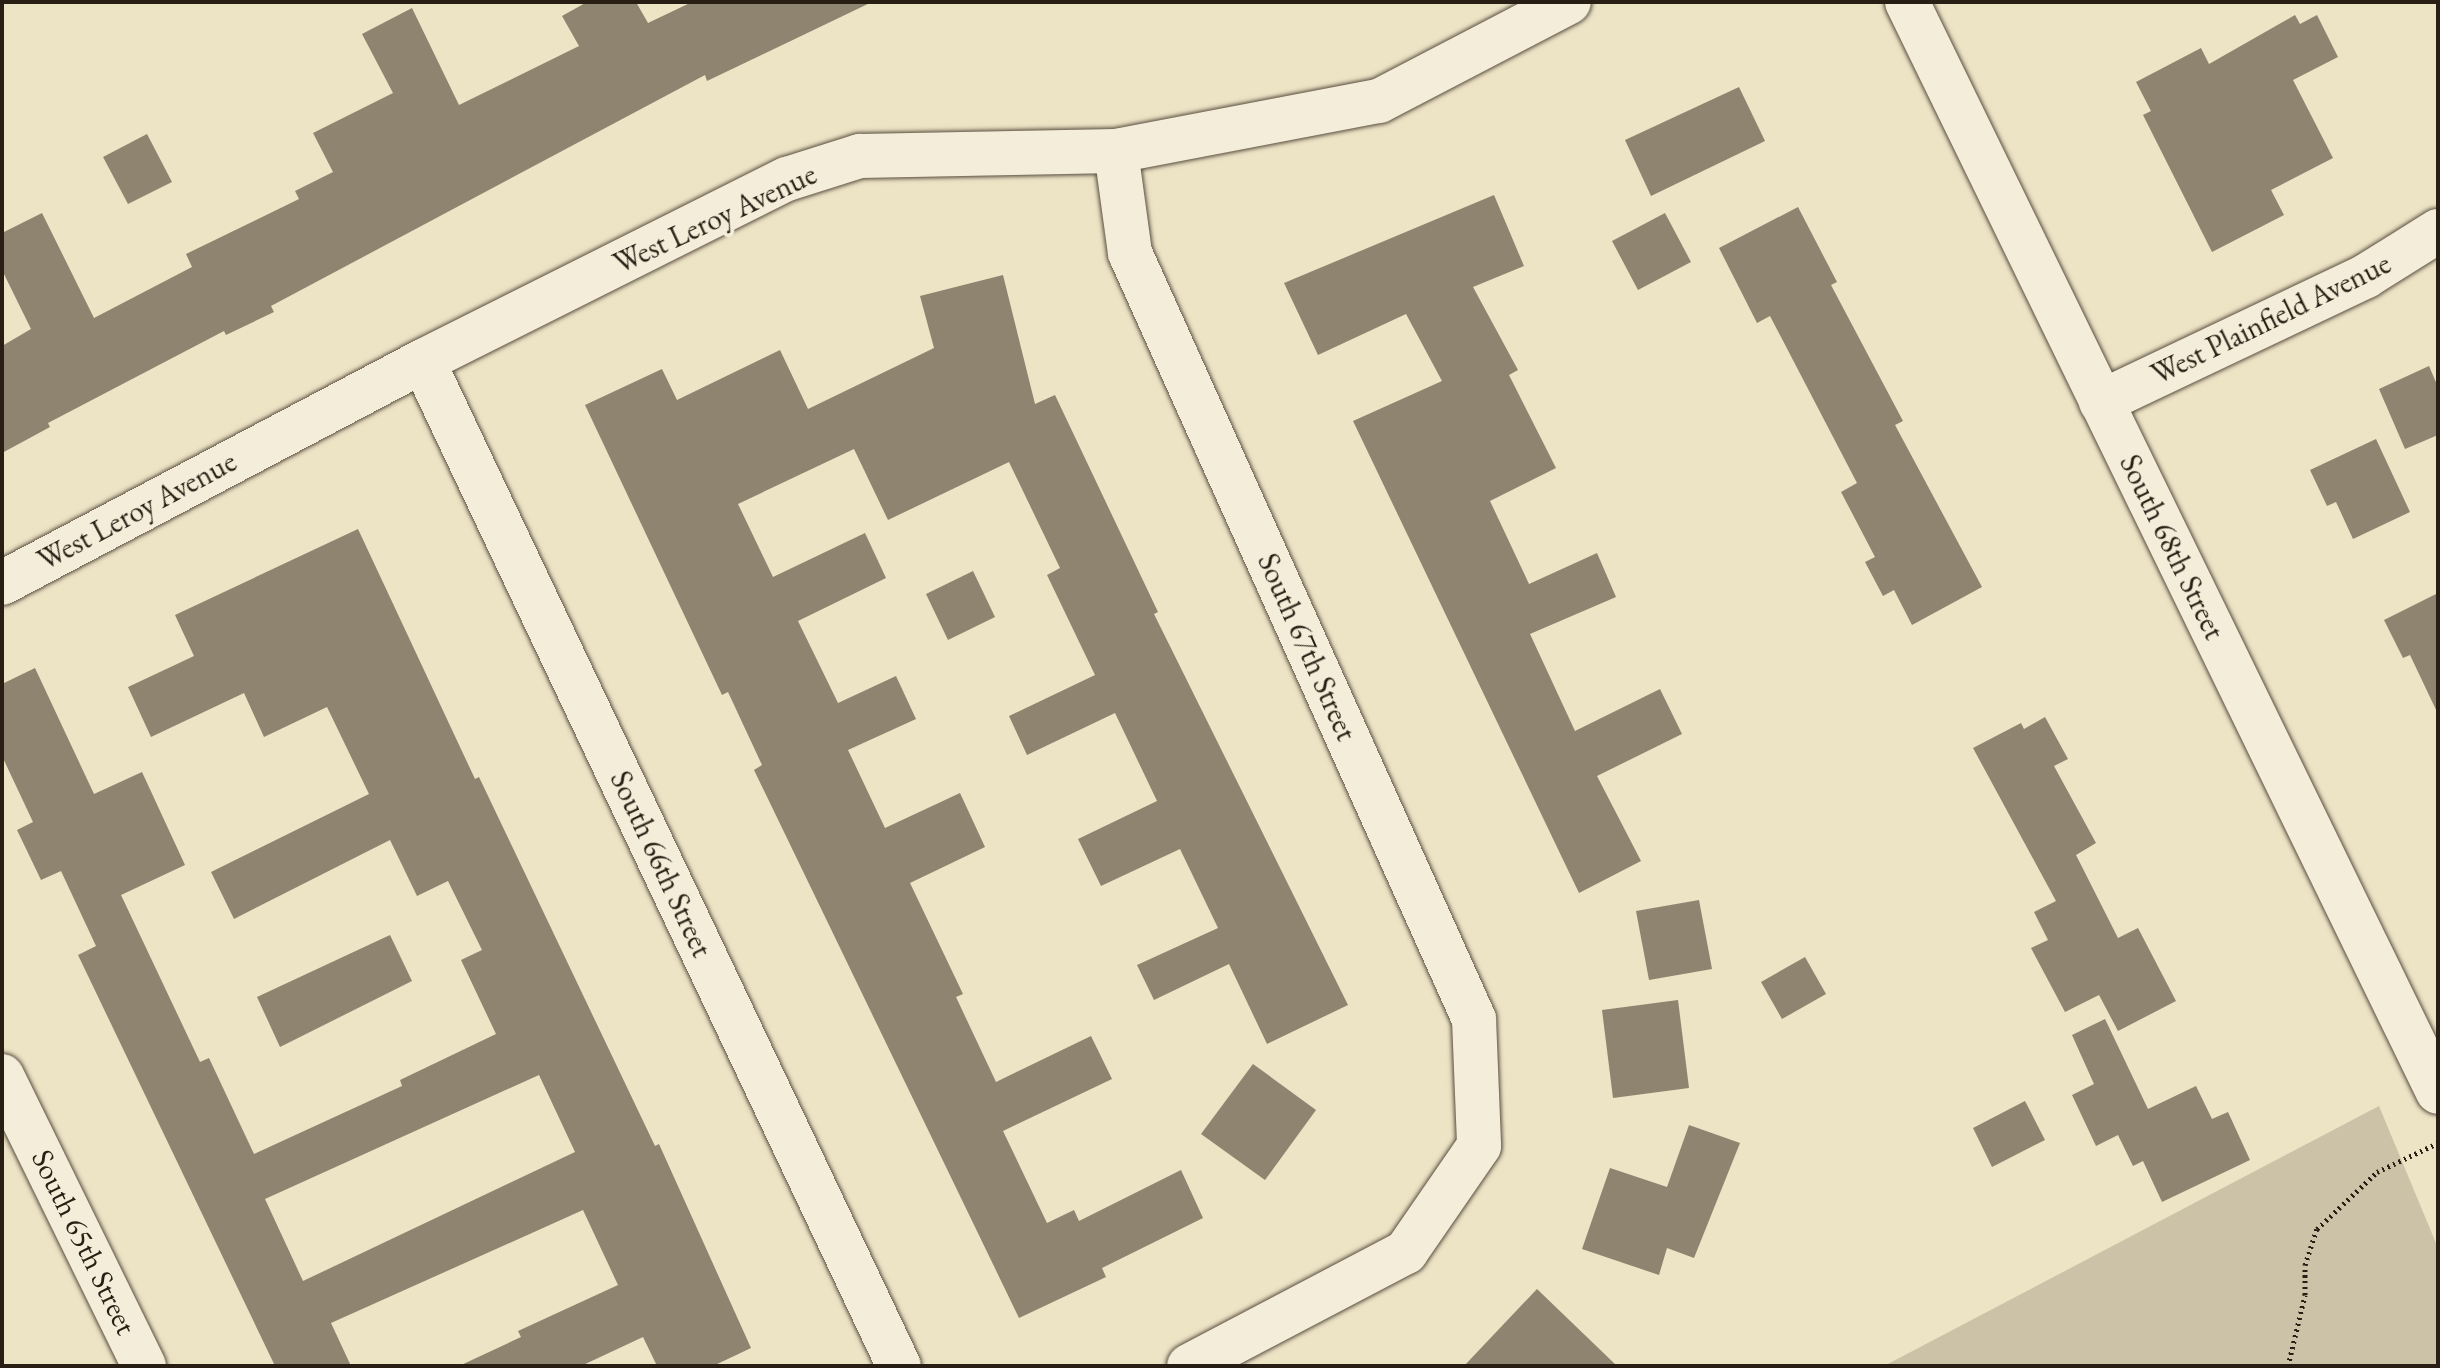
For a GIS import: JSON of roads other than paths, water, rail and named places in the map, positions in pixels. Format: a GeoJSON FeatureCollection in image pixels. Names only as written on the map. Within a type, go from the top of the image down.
{"type":"FeatureCollection","features":[{"type":"Feature","properties":{"kind":"street","name":"West Leroy Avenue"},"geometry":{"type":"LineString","coordinates":[[2,583],[423,361],[787,179],[846,160],[1116,151],[1379,101],[1569,2]]}},
{"type":"Feature","properties":{"kind":"street","name":"South 68th Street"},"geometry":{"type":"LineString","coordinates":[[1907,2],[2438,1092]]}},
{"type":"Feature","properties":{"kind":"street","name":"South 67th Street"},"geometry":{"type":"LineString","coordinates":[[1116,151],[1130,253],[1474,1019],[1479,1146],[1406,1252],[1189,1366]]}},
{"type":"Feature","properties":{"kind":"street","name":"West Plainfield Avenue"},"geometry":{"type":"LineString","coordinates":[[2101,402],[2366,276],[2438,231]]}},
{"type":"Feature","properties":{"kind":"street","name":"South 66th Street"},"geometry":{"type":"LineString","coordinates":[[423,361],[899,1366]]}},
{"type":"Feature","properties":{"kind":"street","name":"South 65th Street"},"geometry":{"type":"LineString","coordinates":[[2,1076],[144,1366]]}}]}
